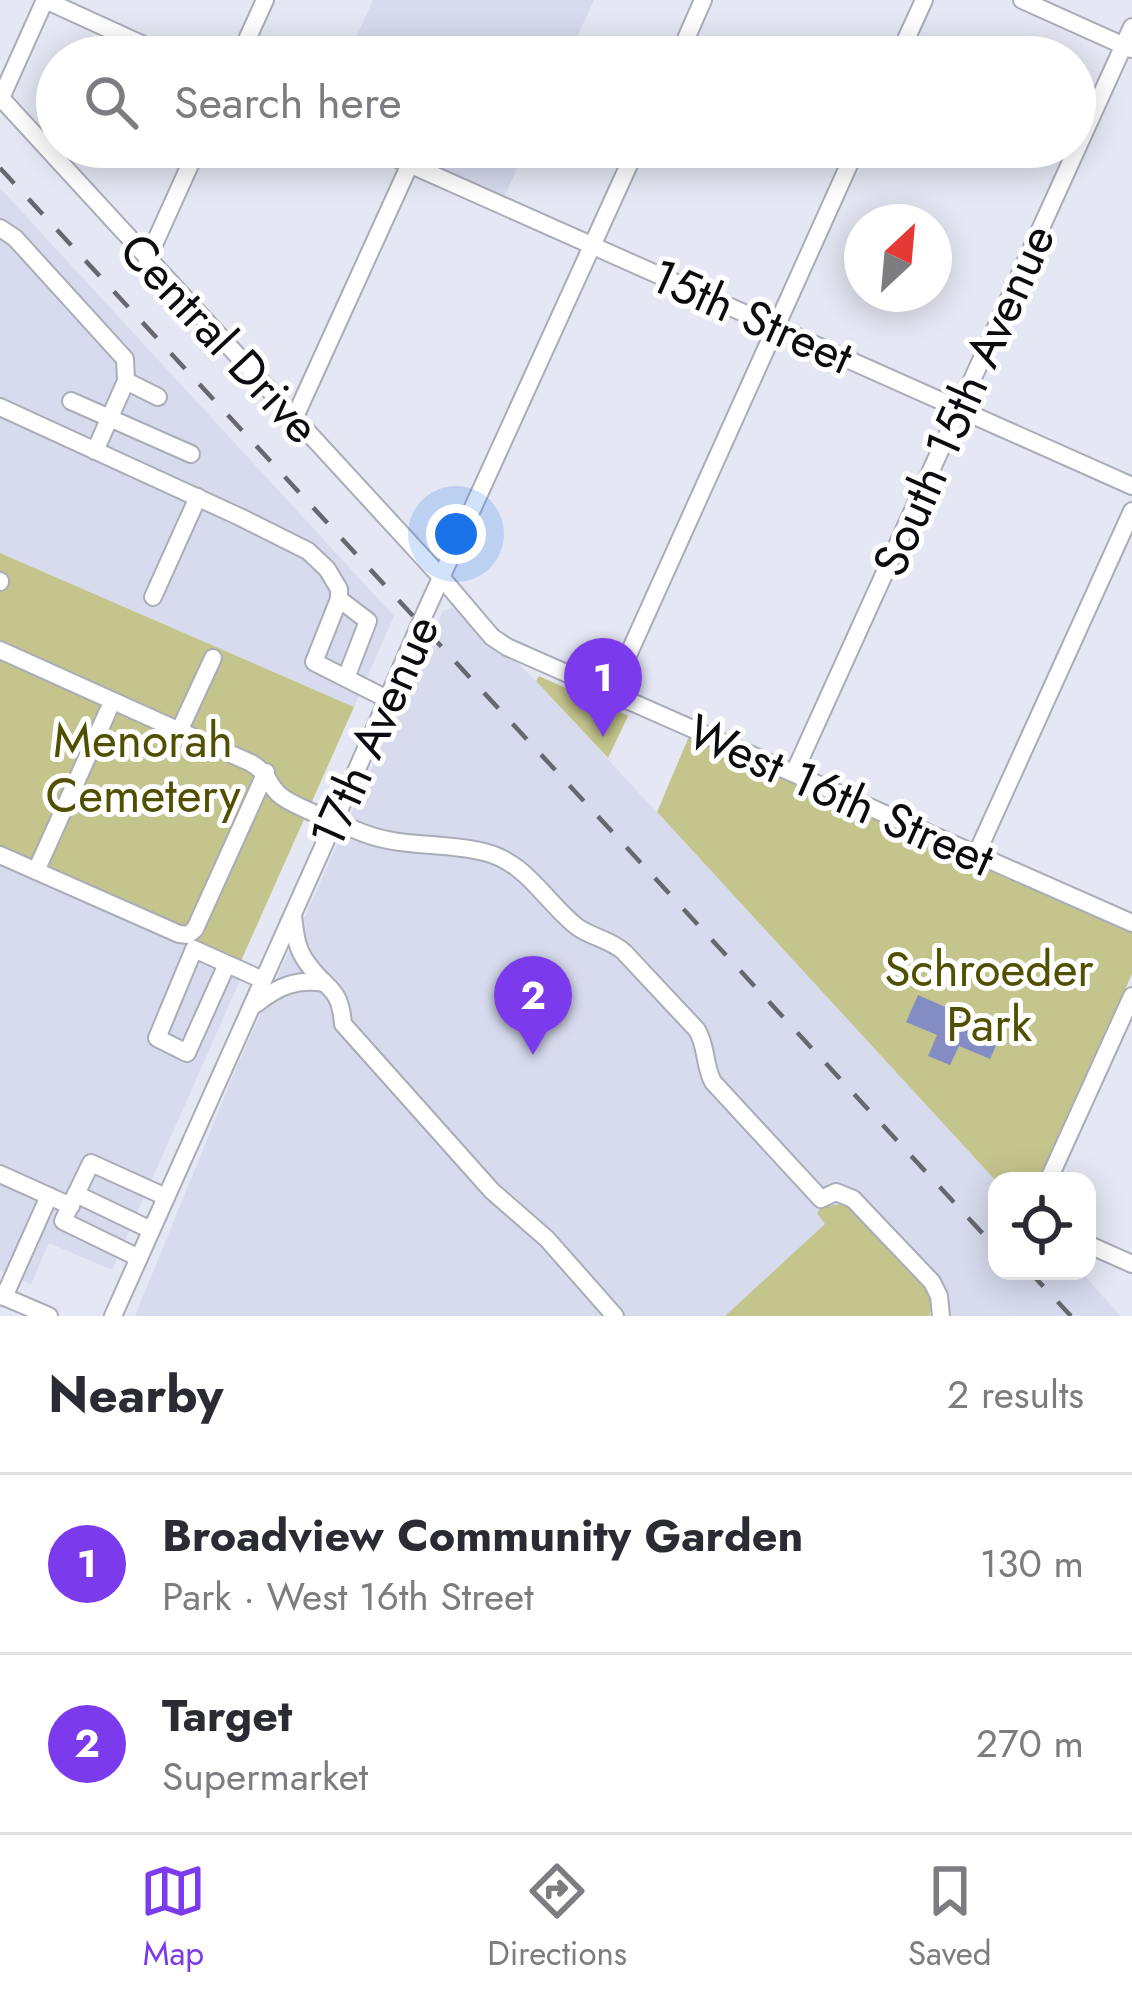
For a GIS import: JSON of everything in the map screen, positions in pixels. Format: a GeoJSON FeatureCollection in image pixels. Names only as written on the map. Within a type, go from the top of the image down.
{"type":"FeatureCollection","features":[{"type":"Feature","properties":{"kind":"street"},"geometry":{"type":"LineString","coordinates":[[0,98],[45,0],[124,36]]}},
{"type":"Feature","properties":{"kind":"street"},"geometry":{"type":"LineString","coordinates":[[249,36],[265,0]]}},
{"type":"Feature","properties":{"kind":"street"},"geometry":{"type":"LineString","coordinates":[[687,36],[703,0]]}},
{"type":"Feature","properties":{"kind":"street"},"geometry":{"type":"LineString","coordinates":[[908,36],[924,0]]}},
{"type":"Feature","properties":{"kind":"street"},"geometry":{"type":"LineString","coordinates":[[1022,0],[1128,47]]}},
{"type":"Feature","properties":{"kind":"street","name":"South 15th Avenue"},"geometry":{"type":"LineString","coordinates":[[1096,115],[1128,47],[1132,27]]}},
{"type":"Feature","properties":{"kind":"street","name":"Central Drive"},"geometry":{"type":"LineString","coordinates":[[0,98],[36,138]]}},
{"type":"Feature","properties":{"kind":"street","name":"Central Drive"},"geometry":{"type":"LineString","coordinates":[[64,168],[441,577]]}},
{"type":"Feature","properties":{"kind":"street"},"geometry":{"type":"LineString","coordinates":[[147,260],[189,168]]}},
{"type":"Feature","properties":{"kind":"street"},"geometry":{"type":"LineString","coordinates":[[294,419],[408,168]]}},
{"type":"Feature","properties":{"kind":"street","name":"15th Street"},"geometry":{"type":"LineString","coordinates":[[419,168],[1132,486]]}},
{"type":"Feature","properties":{"kind":"street","name":"17th Avenue"},"geometry":{"type":"LineString","coordinates":[[112,1316],[628,168]]}},
{"type":"Feature","properties":{"kind":"street"},"geometry":{"type":"LineString","coordinates":[[611,693],[848,168]]}},
{"type":"Feature","properties":{"kind":"street","name":"South 15th Avenue"},"geometry":{"type":"LineString","coordinates":[[794,773],[1071,168]]}},
{"type":"Feature","properties":{"kind":"street"},"geometry":{"type":"LineString","coordinates":[[0,228],[15,238],[125,359],[126,381],[94,451]]}},
{"type":"Feature","properties":{"kind":"street"},"geometry":{"type":"LineString","coordinates":[[126,381],[158,397]]}},
{"type":"Feature","properties":{"kind":"street"},"geometry":{"type":"LineString","coordinates":[[71,401],[190,454]]}},
{"type":"Feature","properties":{"kind":"street"},"geometry":{"type":"LineString","coordinates":[[3,415],[94,451],[308,551],[339,589],[314,662],[387,699]]}},
{"type":"Feature","properties":{"kind":"street"},"geometry":{"type":"LineString","coordinates":[[153,597],[197,497]]}},
{"type":"Feature","properties":{"kind":"street"},"geometry":{"type":"LineString","coordinates":[[976,855],[1132,511]]}},
{"type":"Feature","properties":{"kind":"street","name":"West 16th Street"},"geometry":{"type":"LineString","coordinates":[[441,577],[492,637],[507,647],[1132,923]]}},
{"type":"Feature","properties":{"kind":"street"},"geometry":{"type":"LineString","coordinates":[[339,599],[368,621],[346,678]]}},
{"type":"Feature","properties":{"kind":"street"},"geometry":{"type":"LineString","coordinates":[[0,650],[177,736]]}},
{"type":"Feature","properties":{"kind":"street"},"geometry":{"type":"LineString","coordinates":[[177,736],[213,658]]}},
{"type":"Feature","properties":{"kind":"street"},"geometry":{"type":"LineString","coordinates":[[0,662],[108,711],[251,763],[284,798],[335,820],[383,839],[497,856],[526,873],[575,925],[618,946],[697,1030],[713,1082],[820,1199],[836,1192],[853,1199],[932,1282],[941,1316]]}},
{"type":"Feature","properties":{"kind":"street"},"geometry":{"type":"LineString","coordinates":[[36,871],[108,711]]}},
{"type":"Feature","properties":{"kind":"street"},"geometry":{"type":"LineString","coordinates":[[0,855],[188,935],[267,780]]}},
{"type":"Feature","properties":{"kind":"street"},"geometry":{"type":"LineString","coordinates":[[293,914],[296,943],[309,966],[339,997],[343,1024],[492,1191],[547,1240],[615,1316]]}},
{"type":"Feature","properties":{"kind":"street"},"geometry":{"type":"LineString","coordinates":[[227,964],[187,1053],[157,1038],[194,949],[263,980]]}},
{"type":"Feature","properties":{"kind":"street"},"geometry":{"type":"LineString","coordinates":[[251,1008],[287,984],[324,983]]}},
{"type":"Feature","properties":{"kind":"street"},"geometry":{"type":"LineString","coordinates":[[1052,1172],[1132,996]]}},
{"type":"Feature","properties":{"kind":"street"},"geometry":{"type":"LineString","coordinates":[[139,1258],[63,1221],[91,1163],[166,1198]]}},
{"type":"Feature","properties":{"kind":"street"},"geometry":{"type":"LineString","coordinates":[[0,1174],[49,1196],[73,1200],[152,1230]]}},
{"type":"Feature","properties":{"kind":"street"},"geometry":{"type":"LineString","coordinates":[[49,1196],[8,1302],[49,1316]]}},
{"type":"Feature","properties":{"kind":"street"},"geometry":{"type":"LineString","coordinates":[[1096,1248],[1132,1264]]}},
{"type":"Feature","properties":{"kind":"shaded area"},"geometry":{"type":"Polygon","coordinates":[[[373,0],[594,0],[578,36],[357,36],[373,0]]]}},
{"type":"Feature","properties":{"kind":"shaded area"},"geometry":{"type":"Polygon","coordinates":[[[428,168],[517,168],[502,202],[428,168]]]}},
{"type":"Feature","properties":{"kind":"shaded area"},"geometry":{"type":"Polygon","coordinates":[[[0,188],[394,616],[354,707],[0,553],[0,188]]]}},
{"type":"Feature","properties":{"kind":"shaded area"},"geometry":{"type":"Polygon","coordinates":[[[456,609],[489,645],[510,655],[536,681],[988,1172],[988,1280],[1088,1280],[1121,1316],[135,1316],[237,1066],[443,611],[456,609]]]}},
{"type":"Feature","properties":{"kind":"shaded area"},"geometry":{"type":"Polygon","coordinates":[[[0,860],[247,964],[112,1270],[49,1243],[31,1284],[0,1270],[0,860]]]}},
{"type":"Feature","properties":{"kind":"green space","name":"Menorah Cemetery"},"geometry":{"type":"Polygon","coordinates":[[[0,553],[354,707],[241,961],[0,860],[0,553]]]}},
{"type":"Feature","properties":{"kind":"green space"},"geometry":{"type":"Polygon","coordinates":[[[539,676],[628,716],[608,758],[536,681],[539,676]]]}},
{"type":"Feature","properties":{"kind":"green space","name":"Schroeder Park"},"geometry":{"type":"Polygon","coordinates":[[[690,734],[1132,933],[1132,974],[1043,1172],[988,1172],[657,812],[690,734]]]}},
{"type":"Feature","properties":{"kind":"green space"},"geometry":{"type":"Polygon","coordinates":[[[842,1204],[927,1291],[932,1304],[929,1316],[725,1316],[825,1224],[817,1213],[821,1207],[842,1204]]]}},
{"type":"Feature","properties":{"kind":"water"},"geometry":{"type":"Polygon","coordinates":[[[918,995],[1002,1032],[990,1059],[959,1046],[950,1065],[928,1056],[937,1035],[906,1022],[918,995]]]}},
{"type":"Feature","properties":{"kind":"railway"},"geometry":{"type":"LineString","coordinates":[[0,168],[988,1239]]}},
{"type":"Feature","properties":{"kind":"railway"},"geometry":{"type":"LineString","coordinates":[[1037,1280],[1071,1316]]}},
{"type":"Feature","properties":{"kind":"place","name":"Broadview Community Garden"},"geometry":{"type":"Point","coordinates":[603,737]}},
{"type":"Feature","properties":{"kind":"place","name":"Target"},"geometry":{"type":"Point","coordinates":[533,1055]}}]}
